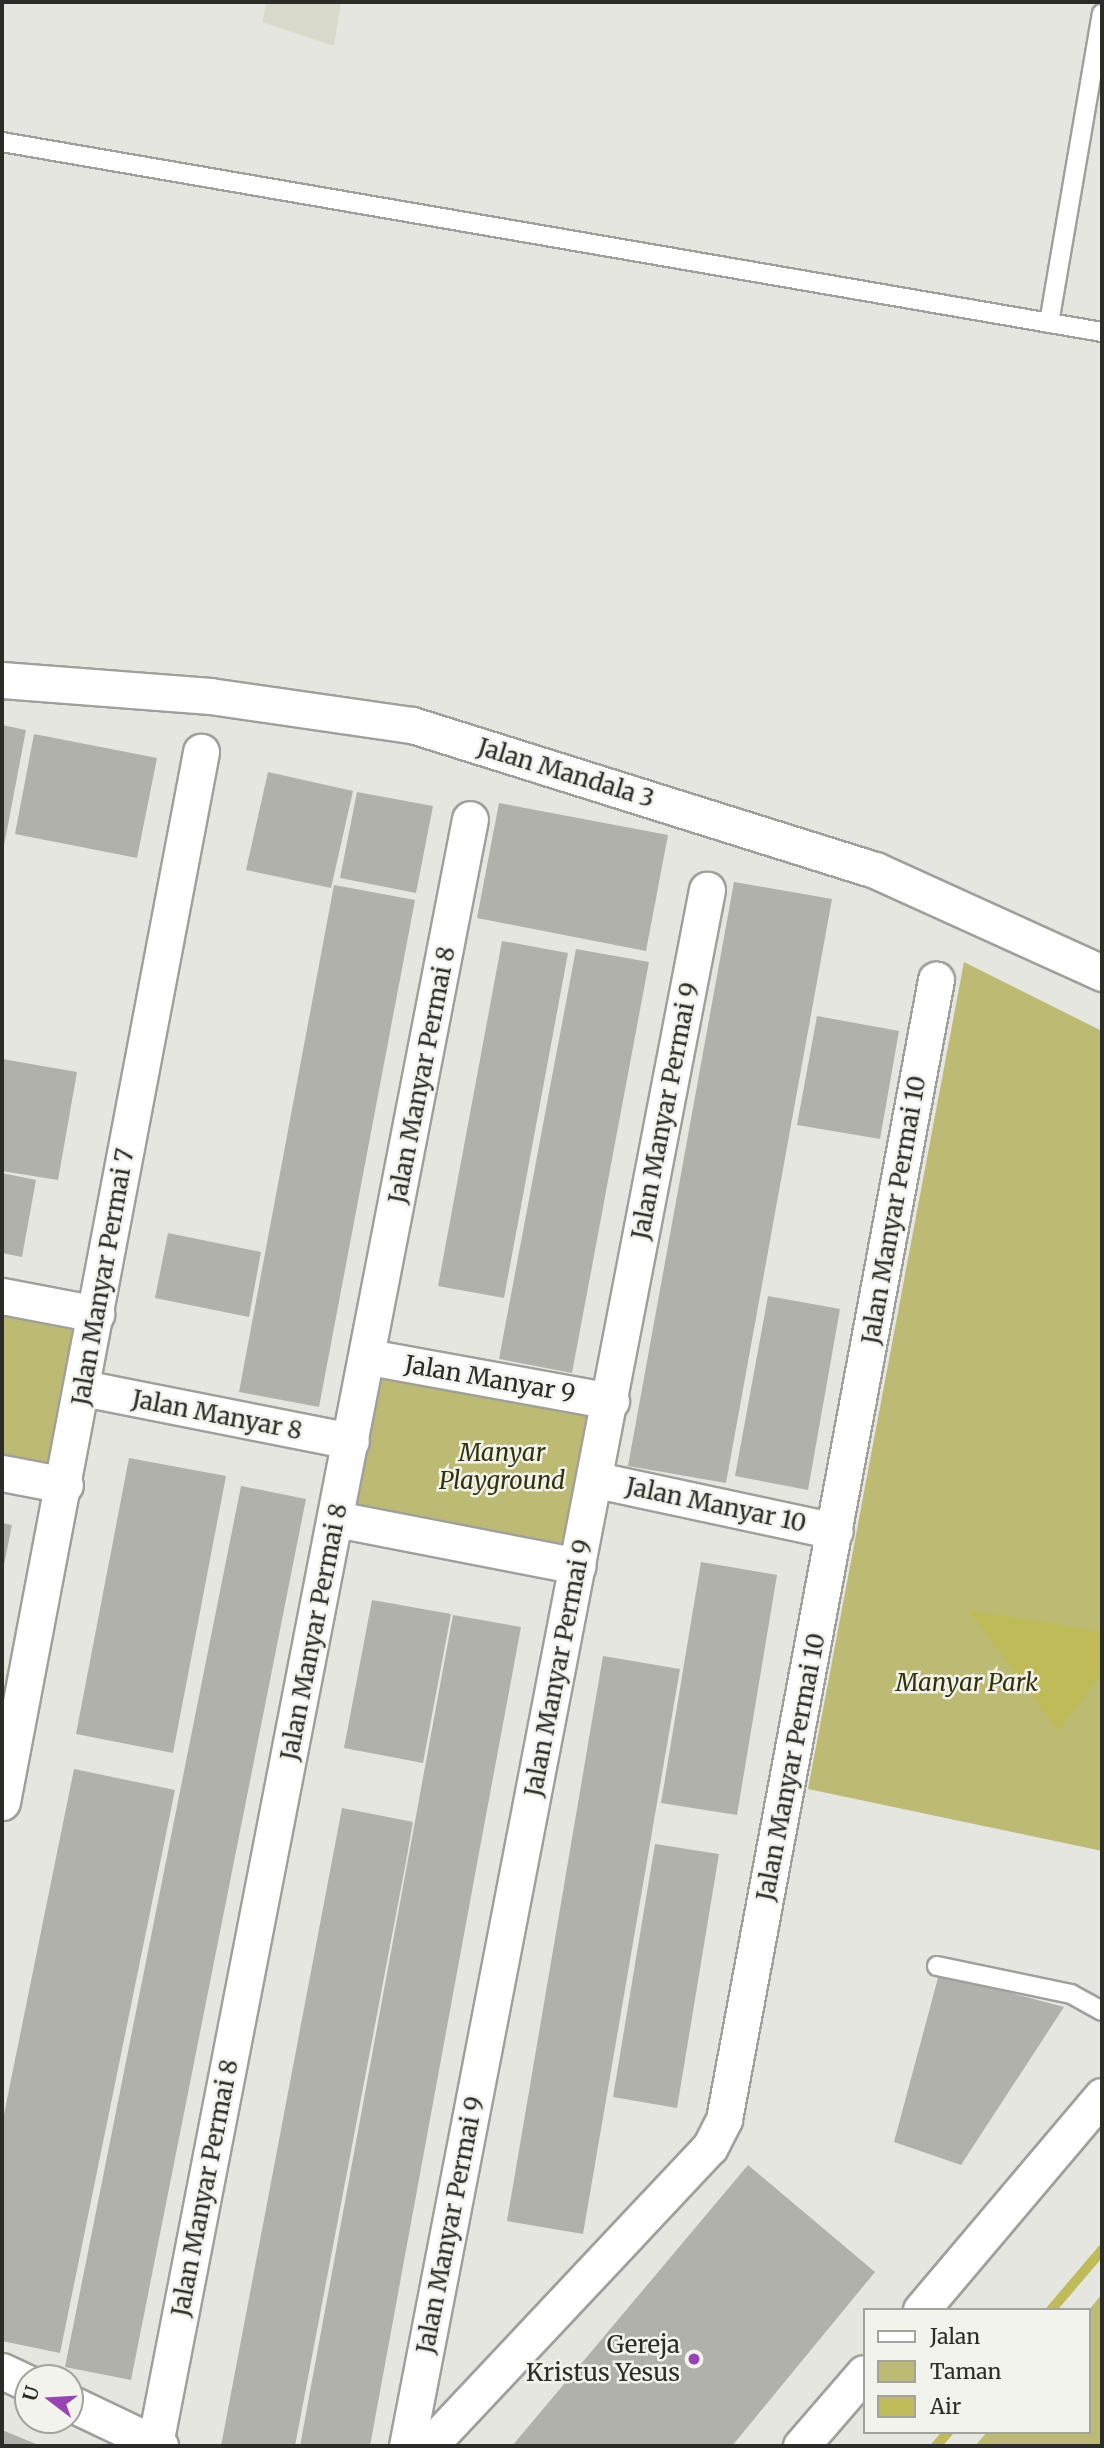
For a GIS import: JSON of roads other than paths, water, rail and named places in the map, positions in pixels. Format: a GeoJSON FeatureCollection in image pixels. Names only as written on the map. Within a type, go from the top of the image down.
{"type":"FeatureCollection","features":[{"type":"Feature","properties":{"kind":"street","name":"Jalan Mandala 3"},"geometry":{"type":"LineString","coordinates":[[2,680],[210,696],[412,725],[875,870],[1102,973]]}},
{"type":"Feature","properties":{"kind":"street","name":"Jalan Manyar Permai 7"},"geometry":{"type":"LineString","coordinates":[[2,1802],[65,1485],[201,752]]}},
{"type":"Feature","properties":{"kind":"street","name":"Jalan Manyar Permai 8"},"geometry":{"type":"LineString","coordinates":[[158,2445],[369,1357],[470,819]]}},
{"type":"Feature","properties":{"kind":"street","name":"Jalan Manyar Permai 9"},"geometry":{"type":"LineString","coordinates":[[407,2446],[577,1566],[597,1480],[707,890]]}},
{"type":"Feature","properties":{"kind":"street","name":"Jalan Manyar Permai 10"},"geometry":{"type":"LineString","coordinates":[[429,2446],[717,2134],[729,2101],[936,980]]}},
{"type":"Feature","properties":{"kind":"street"},"geometry":{"type":"LineString","coordinates":[[2,1296],[96,1314]]}},
{"type":"Feature","properties":{"kind":"street","name":"Jalan Manyar 9"},"geometry":{"type":"LineString","coordinates":[[369,1357],[611,1401]]}},
{"type":"Feature","properties":{"kind":"street","name":"Jalan Manyar 8"},"geometry":{"type":"LineString","coordinates":[[83,1388],[351,1441]]}},
{"type":"Feature","properties":{"kind":"street"},"geometry":{"type":"LineString","coordinates":[[2,1473],[65,1485]]}},
{"type":"Feature","properties":{"kind":"street","name":"Jalan Manyar 10"},"geometry":{"type":"LineString","coordinates":[[597,1480],[835,1531]]}},
{"type":"Feature","properties":{"kind":"street"},"geometry":{"type":"LineString","coordinates":[[336,1519],[577,1566]]}},
{"type":"Feature","properties":{"kind":"street"},"geometry":{"type":"LineString","coordinates":[[923,2308],[1102,2096]]}},
{"type":"Feature","properties":{"kind":"street"},"geometry":{"type":"LineString","coordinates":[[801,2446],[862,2376]]}},
{"type":"Feature","properties":{"kind":"street"},"geometry":{"type":"LineString","coordinates":[[84,2410],[158,2445]]}},
{"type":"Feature","properties":{"kind":"lane"},"geometry":{"type":"LineString","coordinates":[[1049,323],[1102,14]]}},
{"type":"Feature","properties":{"kind":"lane"},"geometry":{"type":"LineString","coordinates":[[2,142],[1102,332]]}},
{"type":"Feature","properties":{"kind":"lane"},"geometry":{"type":"LineString","coordinates":[[937,1966],[1071,1994],[1102,2011]]}},
{"type":"Feature","properties":{"kind":"water"},"geometry":{"type":"Polygon","coordinates":[[[968,1610],[1102,1632],[1102,1674],[1058,1731],[968,1610]]]}},
{"type":"Feature","properties":{"kind":"waterway"},"geometry":{"type":"LineString","coordinates":[[1053,2308],[1102,2250]]}},
{"type":"Feature","properties":{"kind":"waterway"},"geometry":{"type":"LineString","coordinates":[[936,2446],[946,2434]]}},
{"type":"Feature","properties":{"kind":"place","name":"Gereja Kristus Yesus"},"geometry":{"type":"Point","coordinates":[694,2359]}},
{"type":"Feature","properties":{"kind":"park label","name":"Manyar Playground"},"geometry":{"type":"Point","coordinates":[502,1467]}},
{"type":"Feature","properties":{"kind":"park label","name":"Manyar Park"},"geometry":{"type":"Point","coordinates":[967,1683]}}]}
